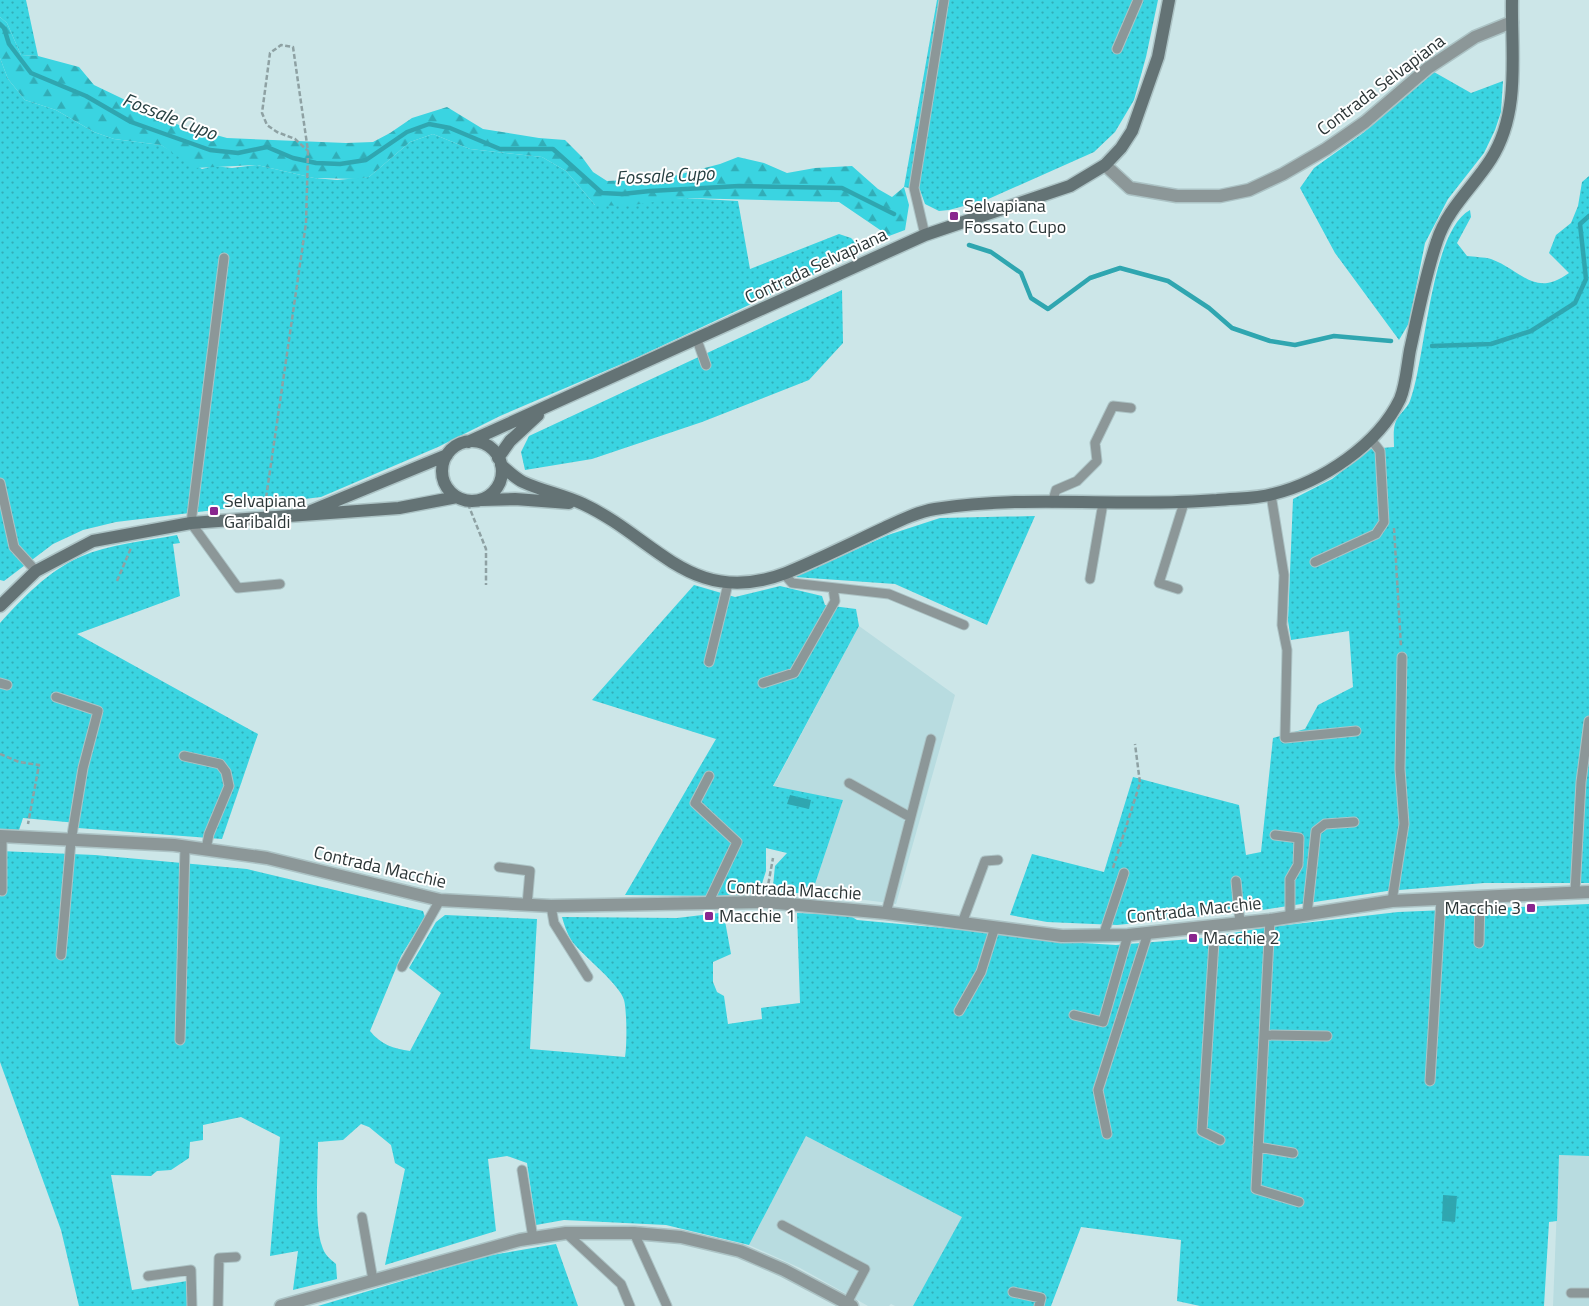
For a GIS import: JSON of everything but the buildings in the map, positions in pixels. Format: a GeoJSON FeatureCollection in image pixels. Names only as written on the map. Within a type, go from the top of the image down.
{"type":"FeatureCollection","features":[{"type":"Feature","properties":{"kind":"main road","name":"Contrada Selvapiana"},"geometry":{"type":"LineString","coordinates":[[468,442],[697,340],[925,235],[1070,186],[1105,165],[1121,148],[1132,131],[1158,57],[1169,0]]}},
{"type":"Feature","properties":{"kind":"main road"},"geometry":{"type":"LineString","coordinates":[[585,504],[515,499],[467,499],[448,489],[443,478],[442,466],[447,455],[456,446],[468,442],[486,445],[499,461],[521,481],[585,504],[669,561],[704,579],[728,584],[761,580],[784,574],[909,517],[933,510],[1011,502],[1184,503],[1271,495],[1305,484],[1325,472],[1370,438],[1382,425],[1400,398],[1418,309],[1437,238],[1449,214],[1491,159],[1502,138],[1512,86],[1512,0]]}},
{"type":"Feature","properties":{"kind":"main road","name":"Contrada Selvapiana"},"geometry":{"type":"LineString","coordinates":[[499,461],[510,441],[546,408]]}},
{"type":"Feature","properties":{"kind":"main road"},"geometry":{"type":"LineString","coordinates":[[297,517],[447,455]]}},
{"type":"Feature","properties":{"kind":"main road"},"geometry":{"type":"LineString","coordinates":[[0,606],[36,571],[93,541],[191,523],[297,517],[399,508],[488,496],[496,488],[501,477],[499,461]]}},
{"type":"Feature","properties":{"kind":"street","name":"Contrada Selvapiana"},"geometry":{"type":"LineString","coordinates":[[1105,165],[1130,188],[1177,196],[1220,196],[1249,190],[1283,174],[1326,149],[1365,122],[1428,68],[1475,37],[1512,22]]}},
{"type":"Feature","properties":{"kind":"street","name":"Contrada Macchie"},"geometry":{"type":"LineString","coordinates":[[1,836],[185,846],[206,849],[267,858],[440,900],[551,906],[766,902],[886,913],[1062,936],[1128,935],[1215,926],[1270,920],[1392,901],[1589,892]]}},
{"type":"Feature","properties":{"kind":"street"},"geometry":{"type":"LineString","coordinates":[[281,1306],[533,1238],[566,1233],[634,1233],[682,1237],[740,1252],[784,1270],[849,1304]]}},
{"type":"Feature","properties":{"kind":"lane"},"geometry":{"type":"LineString","coordinates":[[925,235],[914,188],[944,0]]}},
{"type":"Feature","properties":{"kind":"lane"},"geometry":{"type":"LineString","coordinates":[[1117,49],[1138,0]]}},
{"type":"Feature","properties":{"kind":"lane"},"geometry":{"type":"LineString","coordinates":[[224,258],[191,523],[238,588],[280,584]]}},
{"type":"Feature","properties":{"kind":"lane"},"geometry":{"type":"LineString","coordinates":[[697,340],[706,365]]}},
{"type":"Feature","properties":{"kind":"lane"},"geometry":{"type":"LineString","coordinates":[[1052,503],[1056,490],[1078,481],[1097,460],[1095,443],[1113,406],[1131,408]]}},
{"type":"Feature","properties":{"kind":"lane"},"geometry":{"type":"LineString","coordinates":[[1315,562],[1376,534],[1384,522],[1380,451],[1370,438]]}},
{"type":"Feature","properties":{"kind":"lane"},"geometry":{"type":"LineString","coordinates":[[0,483],[14,547],[36,571]]}},
{"type":"Feature","properties":{"kind":"lane"},"geometry":{"type":"LineString","coordinates":[[1271,495],[1284,575],[1282,625],[1288,650],[1285,738],[1356,731]]}},
{"type":"Feature","properties":{"kind":"lane"},"geometry":{"type":"LineString","coordinates":[[1090,579],[1104,503]]}},
{"type":"Feature","properties":{"kind":"lane"},"geometry":{"type":"LineString","coordinates":[[1178,589],[1159,583],[1184,503]]}},
{"type":"Feature","properties":{"kind":"lane"},"geometry":{"type":"LineString","coordinates":[[784,574],[792,583],[889,594],[964,625]]}},
{"type":"Feature","properties":{"kind":"lane"},"geometry":{"type":"LineString","coordinates":[[709,662],[728,584]]}},
{"type":"Feature","properties":{"kind":"lane"},"geometry":{"type":"LineString","coordinates":[[764,683],[794,672],[835,601],[833,588]]}},
{"type":"Feature","properties":{"kind":"lane"},"geometry":{"type":"LineString","coordinates":[[1392,901],[1404,824],[1400,769],[1402,657]]}},
{"type":"Feature","properties":{"kind":"lane"},"geometry":{"type":"LineString","coordinates":[[56,697],[98,711],[83,768],[71,841],[61,955]]}},
{"type":"Feature","properties":{"kind":"lane"},"geometry":{"type":"LineString","coordinates":[[1575,892],[1581,782],[1589,721]]}},
{"type":"Feature","properties":{"kind":"lane"},"geometry":{"type":"LineString","coordinates":[[886,913],[931,739]]}},
{"type":"Feature","properties":{"kind":"lane"},"geometry":{"type":"LineString","coordinates":[[184,756],[220,764],[229,779],[229,786],[209,834],[206,849]]}},
{"type":"Feature","properties":{"kind":"lane"},"geometry":{"type":"LineString","coordinates":[[708,776],[695,803],[737,842],[708,903]]}},
{"type":"Feature","properties":{"kind":"lane"},"geometry":{"type":"LineString","coordinates":[[849,783],[910,817]]}},
{"type":"Feature","properties":{"kind":"lane"},"geometry":{"type":"LineString","coordinates":[[1307,914],[1316,831],[1324,824],[1354,822]]}},
{"type":"Feature","properties":{"kind":"lane"},"geometry":{"type":"LineString","coordinates":[[1275,835],[1298,838],[1298,865],[1290,879],[1290,917]]}},
{"type":"Feature","properties":{"kind":"lane"},"geometry":{"type":"LineString","coordinates":[[1,836],[2,891]]}},
{"type":"Feature","properties":{"kind":"lane"},"geometry":{"type":"LineString","coordinates":[[180,1040],[185,846]]}},
{"type":"Feature","properties":{"kind":"lane"},"geometry":{"type":"LineString","coordinates":[[962,923],[985,861],[998,860]]}},
{"type":"Feature","properties":{"kind":"lane"},"geometry":{"type":"LineString","coordinates":[[499,867],[530,871],[527,905]]}},
{"type":"Feature","properties":{"kind":"lane"},"geometry":{"type":"LineString","coordinates":[[1103,936],[1124,873]]}},
{"type":"Feature","properties":{"kind":"lane"},"geometry":{"type":"LineString","coordinates":[[1236,881],[1240,923]]}},
{"type":"Feature","properties":{"kind":"lane"},"geometry":{"type":"LineString","coordinates":[[1479,943],[1480,897]]}},
{"type":"Feature","properties":{"kind":"lane"},"geometry":{"type":"LineString","coordinates":[[1430,1081],[1441,899]]}},
{"type":"Feature","properties":{"kind":"lane"},"geometry":{"type":"LineString","coordinates":[[402,967],[440,900]]}},
{"type":"Feature","properties":{"kind":"lane"},"geometry":{"type":"LineString","coordinates":[[551,906],[554,923],[588,977]]}},
{"type":"Feature","properties":{"kind":"lane"},"geometry":{"type":"LineString","coordinates":[[1270,920],[1256,1190],[1299,1202]]}},
{"type":"Feature","properties":{"kind":"lane"},"geometry":{"type":"LineString","coordinates":[[1215,926],[1202,1131],[1220,1140]]}},
{"type":"Feature","properties":{"kind":"lane"},"geometry":{"type":"LineString","coordinates":[[959,1011],[982,972],[995,927]]}},
{"type":"Feature","properties":{"kind":"lane"},"geometry":{"type":"LineString","coordinates":[[1107,1134],[1098,1090],[1148,933]]}},
{"type":"Feature","properties":{"kind":"lane"},"geometry":{"type":"LineString","coordinates":[[1074,1015],[1103,1022],[1128,935]]}},
{"type":"Feature","properties":{"kind":"lane"},"geometry":{"type":"LineString","coordinates":[[1264,1036],[1327,1036]]}},
{"type":"Feature","properties":{"kind":"lane"},"geometry":{"type":"LineString","coordinates":[[1258,1147],[1293,1152]]}},
{"type":"Feature","properties":{"kind":"lane"},"geometry":{"type":"LineString","coordinates":[[522,1170],[533,1238]]}},
{"type":"Feature","properties":{"kind":"lane"},"geometry":{"type":"LineString","coordinates":[[362,1217],[373,1280]]}},
{"type":"Feature","properties":{"kind":"lane"},"geometry":{"type":"LineString","coordinates":[[782,1226],[865,1269],[849,1304]]}},
{"type":"Feature","properties":{"kind":"lane"},"geometry":{"type":"LineString","coordinates":[[566,1233],[621,1284],[630,1306]]}},
{"type":"Feature","properties":{"kind":"lane"},"geometry":{"type":"LineString","coordinates":[[634,1233],[667,1306]]}},
{"type":"Feature","properties":{"kind":"lane"},"geometry":{"type":"LineString","coordinates":[[218,1306],[220,1258],[236,1257]]}},
{"type":"Feature","properties":{"kind":"lane"},"geometry":{"type":"LineString","coordinates":[[148,1276],[191,1270],[192,1306]]}},
{"type":"Feature","properties":{"kind":"lane"},"geometry":{"type":"LineString","coordinates":[[1013,1292],[1041,1298],[1039,1306]]}},
{"type":"Feature","properties":{"kind":"lane"},"geometry":{"type":"LineString","coordinates":[[1571,1292],[1589,1293]]}},
{"type":"Feature","properties":{"kind":"path"},"geometry":{"type":"LineString","coordinates":[[263,519],[306,223],[308,151],[293,47],[281,44],[270,53],[262,112],[268,125],[277,132],[295,139],[308,151]]}},
{"type":"Feature","properties":{"kind":"path"},"geometry":{"type":"LineString","coordinates":[[467,499],[486,549],[486,585]]}},
{"type":"Feature","properties":{"kind":"path"},"geometry":{"type":"LineString","coordinates":[[1393,519],[1402,657]]}},
{"type":"Feature","properties":{"kind":"path"},"geometry":{"type":"LineString","coordinates":[[116,581],[132,546],[133,534]]}},
{"type":"Feature","properties":{"kind":"path"},"geometry":{"type":"LineString","coordinates":[[1111,873],[1140,784],[1135,744]]}},
{"type":"Feature","properties":{"kind":"path"},"geometry":{"type":"LineString","coordinates":[[0,754],[20,762],[39,765],[26,838]]}},
{"type":"Feature","properties":{"kind":"path"},"geometry":{"type":"LineString","coordinates":[[766,902],[773,858]]}},
{"type":"Feature","properties":{"kind":"shaded area"},"geometry":{"type":"Polygon","coordinates":[[[859,626],[955,695],[896,904],[812,893],[843,800],[773,787],[859,626]]]}},
{"type":"Feature","properties":{"kind":"shaded area"},"geometry":{"type":"Polygon","coordinates":[[[790,795],[811,800],[809,809],[787,804],[790,795]]]}},
{"type":"Feature","properties":{"kind":"shaded area"},"geometry":{"type":"Polygon","coordinates":[[[806,1136],[963,1217],[913,1306],[895,1306],[891,1304],[889,1306],[868,1306],[800,1268],[749,1245],[806,1136]]]}},
{"type":"Feature","properties":{"kind":"shaded area"},"geometry":{"type":"Polygon","coordinates":[[[1559,1155],[1589,1156],[1589,1306],[1553,1306],[1559,1155]]]}},
{"type":"Feature","properties":{"kind":"shaded area"},"geometry":{"type":"Polygon","coordinates":[[[1443,1195],[1457,1196],[1455,1222],[1442,1221],[1443,1195]]]}},
{"type":"Feature","properties":{"kind":"green space"},"geometry":{"type":"Polygon","coordinates":[[[0,0],[26,0],[38,56],[21,55],[7,23],[0,17],[0,0]]]}},
{"type":"Feature","properties":{"kind":"green space"},"geometry":{"type":"Polygon","coordinates":[[[937,0],[1158,0],[1146,57],[1134,100],[1115,132],[1094,152],[986,200],[939,211],[925,204],[920,190],[904,187],[937,0]]]}},
{"type":"Feature","properties":{"kind":"green space"},"geometry":{"type":"Polygon","coordinates":[[[0,17],[7,23],[21,55],[38,56],[79,67],[94,85],[179,125],[227,138],[346,143],[373,142],[412,118],[447,107],[483,129],[565,140],[582,157],[593,172],[607,181],[666,178],[720,164],[738,157],[764,163],[787,173],[815,168],[852,166],[878,189],[892,197],[904,187],[909,205],[905,230],[889,236],[839,202],[684,198],[625,206],[595,205],[566,171],[542,157],[470,149],[433,134],[410,142],[369,177],[357,179],[314,178],[257,165],[195,168],[161,145],[114,139],[94,132],[56,110],[25,100],[8,79],[0,58],[0,17]]]}},
{"type":"Feature","properties":{"kind":"green space"},"geometry":{"type":"Polygon","coordinates":[[[0,58],[8,79],[25,100],[56,110],[94,132],[114,139],[161,145],[202,169],[214,166],[232,168],[257,165],[314,178],[337,180],[369,177],[410,142],[433,134],[470,149],[542,157],[566,171],[595,205],[684,198],[738,201],[750,269],[839,234],[851,238],[864,251],[638,357],[500,416],[438,447],[321,497],[116,522],[83,530],[53,544],[4,581],[0,580],[0,58]]]}},
{"type":"Feature","properties":{"kind":"green space"},"geometry":{"type":"Polygon","coordinates":[[[1434,72],[1471,93],[1503,81],[1501,112],[1484,153],[1448,199],[1425,243],[1409,323],[1399,340],[1335,253],[1300,188],[1314,168],[1363,133],[1434,72]]]}},
{"type":"Feature","properties":{"kind":"green space"},"geometry":{"type":"Polygon","coordinates":[[[1589,176],[1589,883],[1484,883],[1387,891],[1262,910],[1117,925],[1047,922],[1010,915],[1032,854],[1104,872],[1133,777],[1239,805],[1246,855],[1261,852],[1273,738],[1305,729],[1318,705],[1353,687],[1349,631],[1291,640],[1288,621],[1293,499],[1332,479],[1370,449],[1394,447],[1395,424],[1410,401],[1416,382],[1438,269],[1446,243],[1457,223],[1470,210],[1471,217],[1457,243],[1467,256],[1491,259],[1537,283],[1557,280],[1569,273],[1549,253],[1556,235],[1571,223],[1578,206],[1582,182],[1589,176]]]}},
{"type":"Feature","properties":{"kind":"green space"},"geometry":{"type":"Polygon","coordinates":[[[842,290],[843,343],[809,380],[702,422],[592,459],[525,470],[521,452],[529,436],[842,290]]]}},
{"type":"Feature","properties":{"kind":"green space"},"geometry":{"type":"Polygon","coordinates":[[[1035,516],[987,625],[895,584],[795,577],[888,535],[940,518],[1035,516]]]}},
{"type":"Feature","properties":{"kind":"green space"},"geometry":{"type":"Polygon","coordinates":[[[177,535],[180,543],[173,544],[180,596],[77,634],[258,734],[222,839],[78,828],[77,823],[23,818],[19,830],[0,829],[0,623],[47,577],[80,557],[115,546],[177,535]]]}},
{"type":"Feature","properties":{"kind":"green space"},"geometry":{"type":"Polygon","coordinates":[[[694,585],[735,597],[780,586],[822,596],[825,605],[856,609],[859,626],[773,786],[843,800],[812,893],[779,893],[773,886],[775,866],[787,853],[766,848],[766,871],[759,893],[718,896],[625,895],[716,739],[592,700],[694,585]]]}},
{"type":"Feature","properties":{"kind":"green space"},"geometry":{"type":"Polygon","coordinates":[[[0,851],[95,855],[247,869],[423,911],[425,917],[401,956],[370,1031],[388,1045],[410,1051],[441,993],[409,968],[436,922],[445,915],[537,919],[530,1049],[625,1057],[626,1012],[624,1000],[610,979],[573,942],[562,917],[677,918],[719,913],[725,921],[731,954],[713,962],[713,982],[717,992],[724,996],[728,1024],[762,1019],[761,1008],[800,1003],[797,913],[849,915],[857,920],[965,930],[1048,941],[1116,945],[1204,938],[1262,928],[1398,912],[1589,904],[1589,1156],[1559,1155],[1557,1221],[1549,1222],[1544,1306],[1200,1306],[1177,1301],[1181,1240],[1081,1227],[1051,1306],[913,1306],[962,1217],[806,1136],[749,1245],[666,1225],[564,1220],[536,1225],[527,1163],[507,1156],[488,1159],[496,1231],[385,1265],[405,1169],[395,1163],[391,1145],[369,1127],[361,1124],[343,1140],[318,1142],[318,1225],[324,1251],[336,1264],[337,1279],[293,1290],[298,1251],[270,1256],[280,1137],[241,1117],[203,1125],[203,1140],[190,1142],[189,1158],[171,1170],[157,1171],[151,1176],[111,1175],[132,1290],[187,1281],[189,1306],[79,1306],[61,1230],[0,1062],[0,851]]]}},
{"type":"Feature","properties":{"kind":"green space"},"geometry":{"type":"Polygon","coordinates":[[[556,1244],[578,1306],[318,1306],[486,1256],[556,1244]]]}},
{"type":"Feature","properties":{"kind":"waterway","name":"Fossale Cupo"},"geometry":{"type":"LineString","coordinates":[[0,24],[4,28],[9,44],[31,73],[86,96],[131,122],[210,150],[238,153],[267,147],[293,158],[316,163],[340,164],[366,160],[407,132],[429,124],[450,128],[500,149],[553,149],[602,193],[622,194],[739,186],[842,188],[894,214]]}},
{"type":"Feature","properties":{"kind":"waterway","name":"Fossale Cupo"},"geometry":{"type":"LineString","coordinates":[[1432,346],[1491,344],[1531,331],[1575,303],[1586,279],[1580,224],[1589,216]]}},
{"type":"Feature","properties":{"kind":"waterway","name":"Fossale Cupo"},"geometry":{"type":"LineString","coordinates":[[969,245],[991,252],[1021,273],[1031,298],[1048,309],[1090,278],[1120,268],[1168,281],[1209,308],[1232,328],[1270,341],[1295,345],[1334,336],[1391,341]]}},
{"type":"Feature","properties":{"kind":"place","name":"Selvapiana Fossato Cupo"},"geometry":{"type":"Point","coordinates":[954,216]}},
{"type":"Feature","properties":{"kind":"place","name":"Selvapiana Garibaldi"},"geometry":{"type":"Point","coordinates":[214,511]}},
{"type":"Feature","properties":{"kind":"place","name":"Macchie 3"},"geometry":{"type":"Point","coordinates":[1531,908]}},
{"type":"Feature","properties":{"kind":"place","name":"Macchie 1"},"geometry":{"type":"Point","coordinates":[709,916]}},
{"type":"Feature","properties":{"kind":"place","name":"Macchie 2"},"geometry":{"type":"Point","coordinates":[1193,938]}}]}
